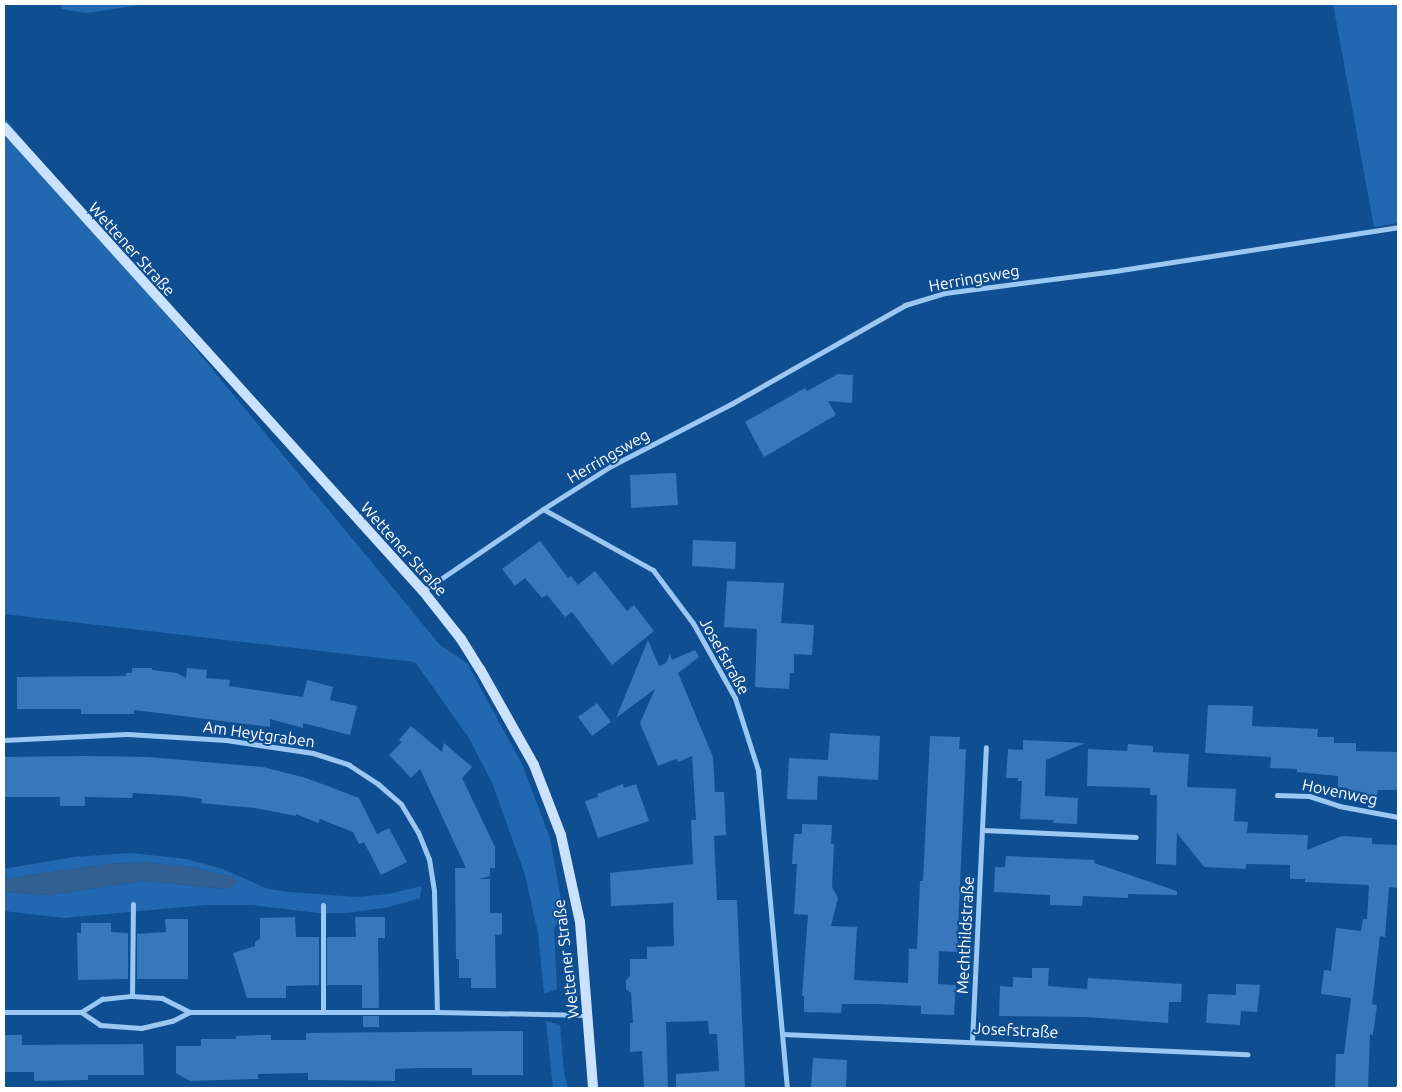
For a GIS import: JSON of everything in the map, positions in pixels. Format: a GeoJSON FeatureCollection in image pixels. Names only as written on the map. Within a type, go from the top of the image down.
{"type":"FeatureCollection","features":[{"type":"Feature","properties":{"kind":"street","name":"Wettener Straße"},"geometry":{"type":"LineString","coordinates":[[4,128],[423,590],[466,646],[534,765],[561,835],[580,922],[589,1015],[593,1088]]}},
{"type":"Feature","properties":{"kind":"street","name":"Herringsweg"},"geometry":{"type":"LineString","coordinates":[[543,508],[611,466],[731,404],[905,305],[945,293],[1121,270],[1398,227]]}},
{"type":"Feature","properties":{"kind":"street"},"geometry":{"type":"LineString","coordinates":[[423,590],[543,508]]}},
{"type":"Feature","properties":{"kind":"street","name":"Josefstraße"},"geometry":{"type":"LineString","coordinates":[[543,508],[653,570],[693,623],[735,698],[758,770],[787,1088]]}},
{"type":"Feature","properties":{"kind":"street","name":"Am Heytgraben"},"geometry":{"type":"LineString","coordinates":[[4,740],[128,734],[226,740],[312,753],[349,765],[378,784],[401,804],[418,832],[430,859],[434,890],[437,1012]]}},
{"type":"Feature","properties":{"kind":"street","name":"Mechthildstraße"},"geometry":{"type":"LineString","coordinates":[[972,1041],[986,747]]}},
{"type":"Feature","properties":{"kind":"street","name":"Hovenweg"},"geometry":{"type":"LineString","coordinates":[[1277,795],[1309,796],[1339,806],[1398,816]]}},
{"type":"Feature","properties":{"kind":"street"},"geometry":{"type":"LineString","coordinates":[[982,830],[1136,836]]}},
{"type":"Feature","properties":{"kind":"street"},"geometry":{"type":"LineString","coordinates":[[132,996],[133,904]]}},
{"type":"Feature","properties":{"kind":"street"},"geometry":{"type":"LineString","coordinates":[[323,906],[323,1012]]}},
{"type":"Feature","properties":{"kind":"street"},"geometry":{"type":"LineString","coordinates":[[4,1012],[81,1012],[102,999],[132,996],[162,998],[190,1012],[437,1012],[589,1015]]}},
{"type":"Feature","properties":{"kind":"street"},"geometry":{"type":"LineString","coordinates":[[81,1012],[100,1025],[140,1028],[172,1021],[190,1012]]}},
{"type":"Feature","properties":{"kind":"street","name":"Josefstraße"},"geometry":{"type":"LineString","coordinates":[[782,1034],[1248,1054]]}},
{"type":"Feature","properties":{"kind":"shaded area"},"geometry":{"type":"Polygon","coordinates":[[[61,4],[147,4],[87,13],[61,9],[61,4]]]}},
{"type":"Feature","properties":{"kind":"shaded area"},"geometry":{"type":"Polygon","coordinates":[[[1333,4],[1398,4],[1398,223],[1374,227],[1333,4]]]}},
{"type":"Feature","properties":{"kind":"shaded area"},"geometry":{"type":"Polygon","coordinates":[[[4,117],[440,645],[467,663],[522,764],[550,838],[564,916],[554,928],[557,989],[544,994],[538,933],[525,875],[493,785],[469,738],[415,662],[4,614],[4,117]]]}},
{"type":"Feature","properties":{"kind":"shaded area"},"geometry":{"type":"Polygon","coordinates":[[[131,853],[186,859],[223,869],[268,889],[289,892],[356,897],[389,894],[422,886],[420,898],[389,907],[348,913],[318,913],[251,905],[206,905],[64,918],[4,911],[4,892],[49,895],[143,881],[227,889],[234,877],[191,867],[144,862],[107,864],[4,879],[4,869],[74,857],[131,853]]]}},
{"type":"Feature","properties":{"kind":"shaded area"},"geometry":{"type":"Polygon","coordinates":[[[144,862],[191,867],[234,877],[238,883],[227,889],[143,881],[49,895],[4,892],[4,879],[107,864],[144,862]]]}},
{"type":"Feature","properties":{"kind":"shaded area"},"geometry":{"type":"Polygon","coordinates":[[[546,1021],[560,1025],[564,1072],[568,1088],[553,1088],[546,1021]]]}},
{"type":"Feature","properties":{"kind":"building"},"geometry":{"type":"Polygon","coordinates":[[[838,374],[853,375],[852,403],[828,401],[836,415],[764,457],[745,422],[805,388],[807,391],[838,374]]]}},
{"type":"Feature","properties":{"kind":"building"},"geometry":{"type":"Polygon","coordinates":[[[676,473],[678,505],[631,508],[630,475],[676,473]]]}},
{"type":"Feature","properties":{"kind":"building"},"geometry":{"type":"Polygon","coordinates":[[[693,540],[736,542],[735,569],[692,566],[693,540]]]}},
{"type":"Feature","properties":{"kind":"building"},"geometry":{"type":"Polygon","coordinates":[[[540,541],[568,578],[571,576],[578,585],[595,571],[627,611],[634,605],[654,631],[612,665],[572,612],[565,617],[547,595],[542,598],[525,578],[515,586],[502,569],[540,541]]]}},
{"type":"Feature","properties":{"kind":"building"},"geometry":{"type":"Polygon","coordinates":[[[727,581],[784,583],[781,623],[814,625],[812,655],[794,654],[794,673],[790,673],[789,689],[755,687],[757,629],[724,627],[727,581]]]}},
{"type":"Feature","properties":{"kind":"building"},"geometry":{"type":"Polygon","coordinates":[[[648,640],[659,666],[666,663],[670,654],[672,660],[695,650],[699,657],[678,673],[713,757],[715,792],[724,792],[726,835],[714,836],[717,900],[737,900],[745,1088],[676,1088],[676,1074],[719,1071],[717,1034],[709,1034],[708,1021],[666,1022],[668,1088],[644,1088],[642,1051],[630,1052],[630,1023],[633,1023],[631,993],[626,989],[626,980],[630,976],[630,959],[647,959],[647,947],[674,946],[673,903],[611,906],[610,873],[693,864],[691,820],[696,820],[692,756],[678,762],[676,759],[658,766],[640,723],[655,689],[616,718],[648,640]]]}},
{"type":"Feature","properties":{"kind":"building"},"geometry":{"type":"Polygon","coordinates":[[[132,668],[152,668],[152,670],[177,673],[186,678],[187,668],[207,670],[206,678],[230,680],[229,686],[303,697],[307,680],[333,687],[330,700],[357,706],[350,735],[303,723],[303,728],[270,719],[270,727],[134,710],[134,714],[81,714],[81,709],[17,709],[17,677],[126,676],[126,673],[132,673],[132,668]]]}},
{"type":"Feature","properties":{"kind":"building"},"geometry":{"type":"Polygon","coordinates":[[[597,703],[611,722],[592,736],[578,717],[597,703]]]}},
{"type":"Feature","properties":{"kind":"building"},"geometry":{"type":"Polygon","coordinates":[[[1208,705],[1253,706],[1252,726],[1318,729],[1317,737],[1334,737],[1334,743],[1356,743],[1356,751],[1398,752],[1398,790],[1378,790],[1377,795],[1347,793],[1348,788],[1338,787],[1338,776],[1297,772],[1297,769],[1270,768],[1271,757],[1205,753],[1208,705]]]}},
{"type":"Feature","properties":{"kind":"building"},"geometry":{"type":"Polygon","coordinates":[[[411,726],[442,752],[444,743],[472,767],[462,778],[495,847],[495,868],[490,868],[490,876],[479,879],[490,879],[490,913],[502,913],[502,934],[495,935],[496,988],[471,988],[471,978],[459,978],[459,959],[456,959],[455,868],[466,868],[420,769],[411,778],[389,755],[402,742],[399,740],[411,726]]]}},
{"type":"Feature","properties":{"kind":"building"},"geometry":{"type":"Polygon","coordinates":[[[830,733],[880,736],[878,780],[818,776],[817,800],[787,799],[789,758],[828,760],[830,733]]]}},
{"type":"Feature","properties":{"kind":"building"},"geometry":{"type":"Polygon","coordinates":[[[930,736],[960,737],[959,749],[966,749],[957,952],[939,951],[938,984],[956,985],[954,1015],[921,1014],[921,1006],[879,1004],[842,1004],[841,1013],[804,1012],[804,996],[802,996],[808,915],[794,914],[797,864],[792,864],[794,834],[802,834],[802,824],[832,825],[831,844],[834,844],[832,887],[838,898],[831,926],[857,927],[854,980],[908,983],[909,949],[917,949],[920,881],[923,881],[930,736]]]}},
{"type":"Feature","properties":{"kind":"building"},"geometry":{"type":"Polygon","coordinates":[[[1023,740],[1085,743],[1046,760],[1045,796],[1078,798],[1077,824],[1053,823],[1054,820],[1020,819],[1022,781],[1018,781],[1018,778],[1006,778],[1008,749],[1023,750],[1023,740]]]}},
{"type":"Feature","properties":{"kind":"building"},"geometry":{"type":"Polygon","coordinates":[[[1128,744],[1153,746],[1153,752],[1189,754],[1187,787],[1236,789],[1234,821],[1248,822],[1247,833],[1308,835],[1307,850],[1342,836],[1372,838],[1372,844],[1398,845],[1398,888],[1389,887],[1385,937],[1380,936],[1372,1004],[1377,1005],[1373,1035],[1370,1034],[1368,1088],[1335,1088],[1336,1054],[1344,1054],[1351,998],[1321,994],[1324,970],[1331,971],[1336,928],[1361,931],[1363,919],[1367,919],[1369,885],[1305,882],[1305,879],[1290,879],[1290,865],[1246,864],[1246,869],[1204,867],[1177,833],[1176,865],[1156,864],[1157,795],[1150,795],[1150,788],[1087,786],[1088,749],[1127,751],[1128,744]]]}},
{"type":"Feature","properties":{"kind":"building"},"geometry":{"type":"Polygon","coordinates":[[[4,757],[148,757],[263,767],[306,778],[359,798],[377,834],[389,828],[407,862],[381,875],[364,842],[359,844],[353,832],[320,819],[318,823],[296,814],[296,816],[255,808],[201,803],[202,799],[181,796],[133,793],[132,798],[85,797],[85,806],[60,806],[60,797],[4,797],[4,757]]]}},
{"type":"Feature","properties":{"kind":"building"},"geometry":{"type":"Polygon","coordinates":[[[623,784],[624,788],[636,784],[649,821],[598,838],[585,801],[598,797],[597,794],[623,784]]]}},
{"type":"Feature","properties":{"kind":"building"},"geometry":{"type":"Polygon","coordinates":[[[1006,856],[1095,860],[1094,863],[1177,891],[1177,895],[1128,894],[1128,898],[1083,896],[1082,906],[1050,905],[1050,895],[994,892],[995,867],[1005,867],[1006,856]]]}},
{"type":"Feature","properties":{"kind":"building"},"geometry":{"type":"Polygon","coordinates":[[[295,917],[296,937],[319,937],[319,985],[286,986],[286,998],[247,998],[233,953],[255,946],[255,942],[260,939],[260,918],[295,917]]]}},
{"type":"Feature","properties":{"kind":"building"},"geometry":{"type":"Polygon","coordinates":[[[355,917],[385,917],[385,938],[378,938],[379,1008],[362,1008],[362,985],[327,985],[327,937],[356,937],[355,917]]]}},
{"type":"Feature","properties":{"kind":"building"},"geometry":{"type":"Polygon","coordinates":[[[165,919],[188,919],[188,979],[137,979],[137,934],[166,932],[165,919]]]}},
{"type":"Feature","properties":{"kind":"building"},"geometry":{"type":"Polygon","coordinates":[[[81,923],[111,923],[111,932],[128,933],[128,979],[78,980],[77,933],[81,933],[81,923]]]}},
{"type":"Feature","properties":{"kind":"building"},"geometry":{"type":"Polygon","coordinates":[[[1032,968],[1049,968],[1048,986],[1087,989],[1088,978],[1182,984],[1181,1002],[1169,1002],[1168,1023],[1086,1017],[999,1016],[1000,986],[1013,987],[1013,977],[1032,978],[1032,968]]]}},
{"type":"Feature","properties":{"kind":"building"},"geometry":{"type":"Polygon","coordinates":[[[1236,984],[1260,985],[1257,1012],[1241,1011],[1240,1025],[1206,1023],[1208,994],[1236,995],[1236,984]]]}},
{"type":"Feature","properties":{"kind":"building"},"geometry":{"type":"Polygon","coordinates":[[[363,1016],[379,1016],[379,1027],[363,1027],[363,1016]]]}},
{"type":"Feature","properties":{"kind":"building"},"geometry":{"type":"Polygon","coordinates":[[[523,1031],[523,1075],[472,1075],[472,1068],[419,1068],[395,1069],[395,1081],[308,1080],[308,1073],[258,1074],[258,1079],[190,1081],[176,1073],[176,1046],[201,1046],[201,1039],[236,1039],[236,1036],[271,1035],[271,1040],[306,1040],[306,1033],[523,1031]]]}},
{"type":"Feature","properties":{"kind":"building"},"geometry":{"type":"Polygon","coordinates":[[[4,1035],[22,1035],[22,1045],[143,1044],[144,1075],[88,1075],[88,1080],[34,1081],[34,1072],[4,1072],[4,1035]]]}},
{"type":"Feature","properties":{"kind":"building"},"geometry":{"type":"Polygon","coordinates":[[[813,1058],[847,1060],[846,1088],[811,1088],[813,1058]]]}}]}
